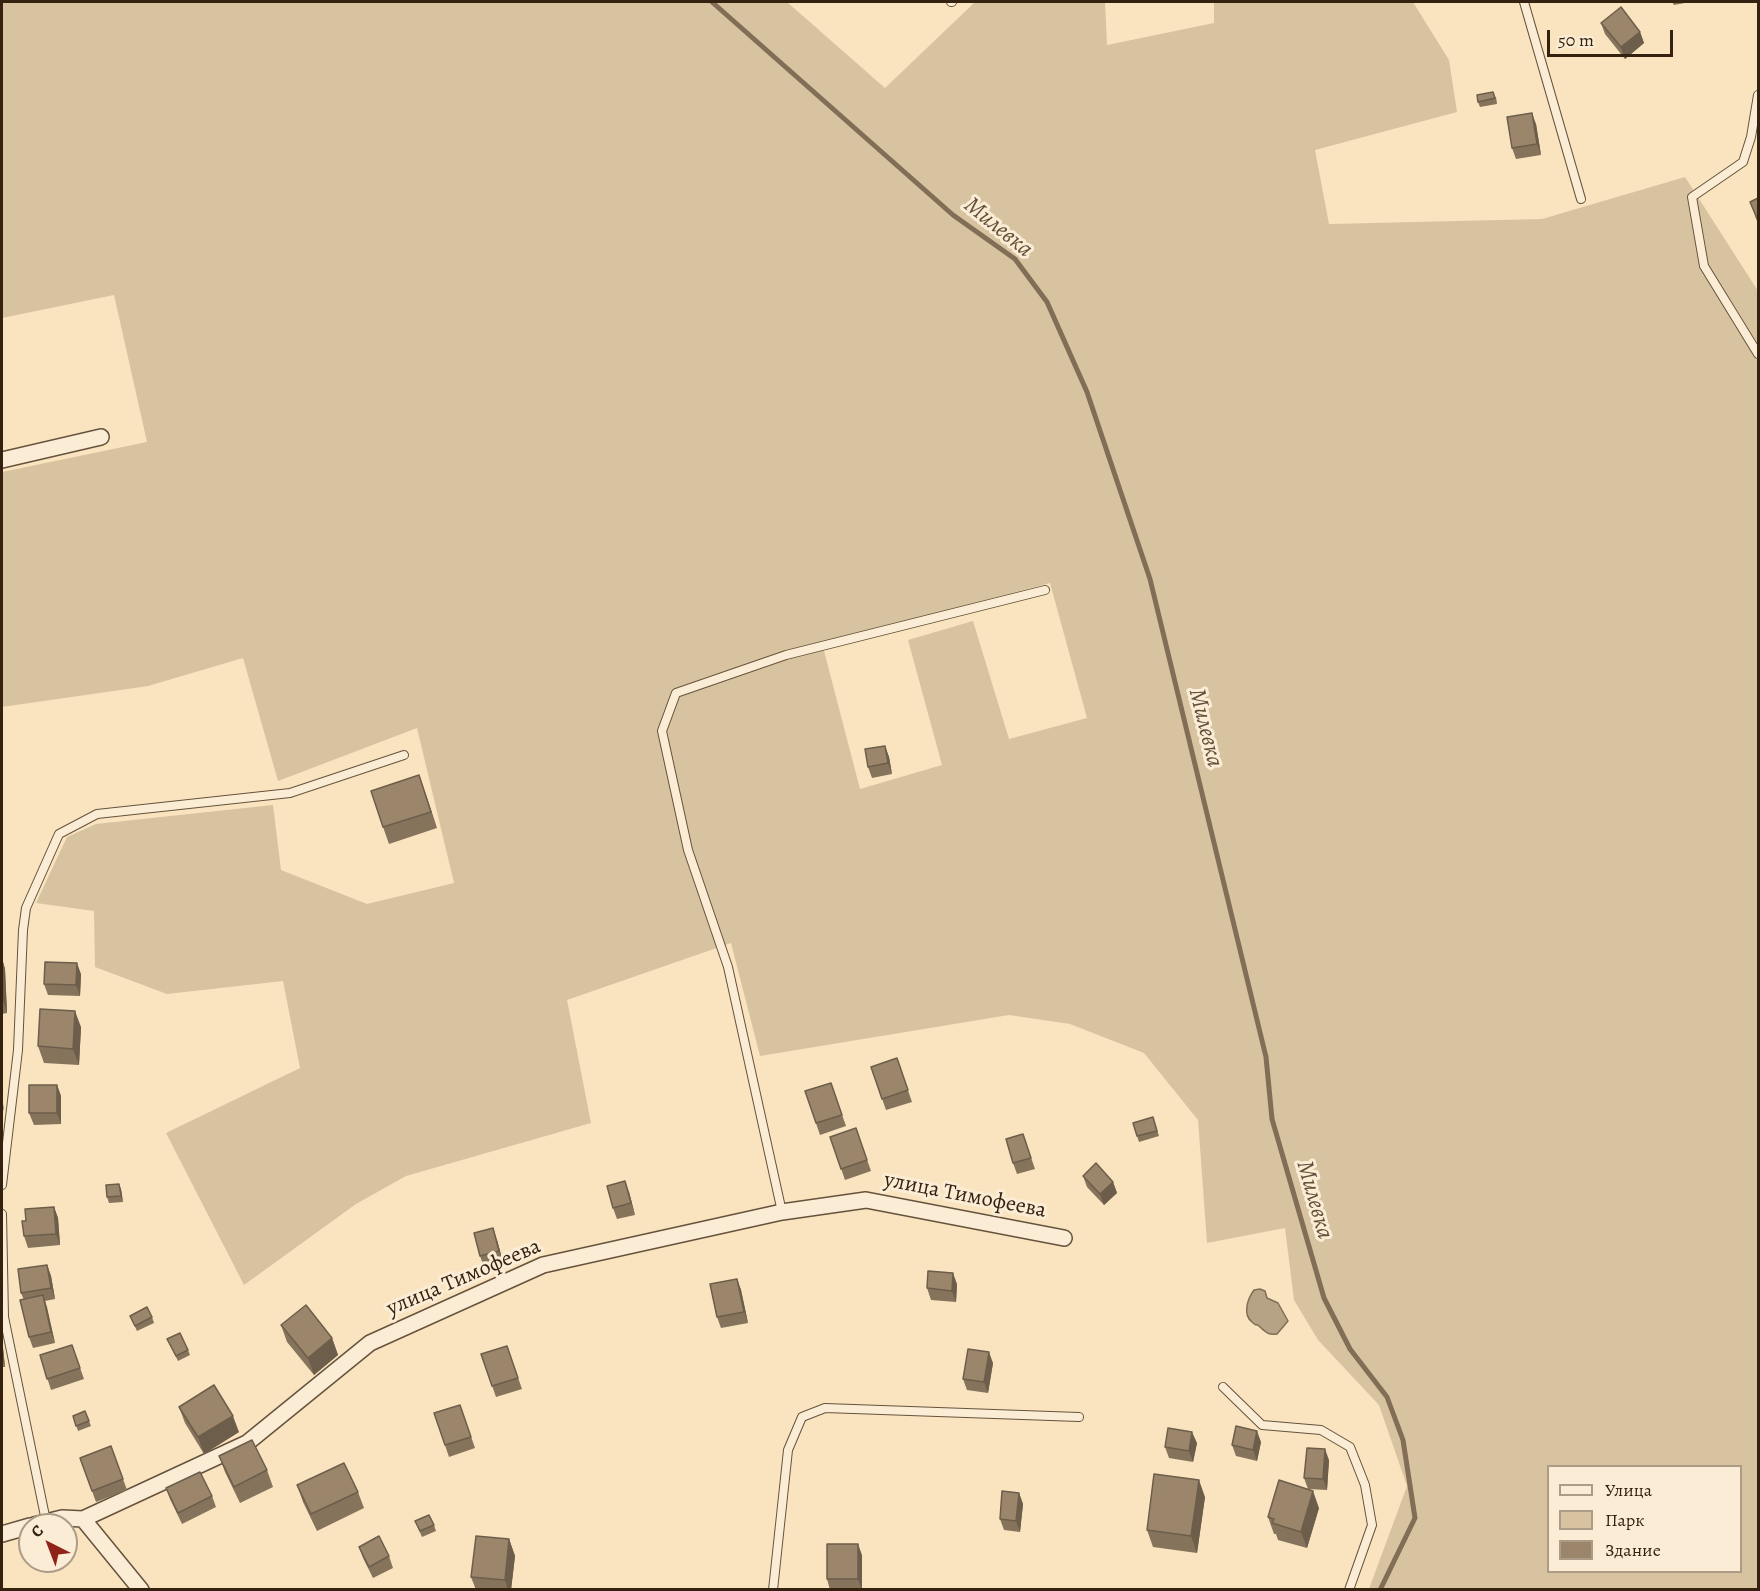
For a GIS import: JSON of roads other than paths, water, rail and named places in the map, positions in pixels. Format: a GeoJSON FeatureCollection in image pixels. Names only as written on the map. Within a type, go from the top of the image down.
{"type":"FeatureCollection","features":[{"type":"Feature","properties":{"kind":"street"},"geometry":{"type":"LineString","coordinates":[[2,460],[101,437]]}},
{"type":"Feature","properties":{"kind":"street","name":"улица Тимофеева"},"geometry":{"type":"LineString","coordinates":[[78,1519],[83,1519],[247,1443],[370,1343],[543,1265],[782,1212],[866,1200],[1064,1238]]}},
{"type":"Feature","properties":{"kind":"street"},"geometry":{"type":"LineString","coordinates":[[83,1519],[141,1590]]}},
{"type":"Feature","properties":{"kind":"street","name":"улица Тимофеева"},"geometry":{"type":"LineString","coordinates":[[2,1534],[18,1529]]}},
{"type":"Feature","properties":{"kind":"lane"},"geometry":{"type":"LineString","coordinates":[[1524,2],[1581,199]]}},
{"type":"Feature","properties":{"kind":"lane"},"geometry":{"type":"LineString","coordinates":[[1758,95],[1743,162],[1692,197],[1704,266],[1758,354]]}},
{"type":"Feature","properties":{"kind":"lane"},"geometry":{"type":"LineString","coordinates":[[782,1212],[728,967],[688,850],[662,731],[676,693],[786,656],[1045,590]]}},
{"type":"Feature","properties":{"kind":"lane"},"geometry":{"type":"LineString","coordinates":[[2,1185],[18,1050],[26,908],[59,834],[97,814],[290,792],[404,755]]}},
{"type":"Feature","properties":{"kind":"lane"},"geometry":{"type":"LineString","coordinates":[[2,1214],[4,1317],[35,1513]]}},
{"type":"Feature","properties":{"kind":"lane"},"geometry":{"type":"LineString","coordinates":[[1223,1387],[1262,1425],[1321,1430],[1350,1447],[1365,1485],[1372,1525],[1349,1590]]}},
{"type":"Feature","properties":{"kind":"lane"},"geometry":{"type":"LineString","coordinates":[[773,1590],[788,1450],[802,1418],[825,1408],[1079,1417]]}},
{"type":"Feature","properties":{"kind":"waterway","name":"Милевка"},"geometry":{"type":"LineString","coordinates":[[712,2],[953,215],[1015,259],[1047,302],[1087,392],[1150,579],[1266,1057],[1272,1119],[1324,1298],[1350,1349],[1387,1397],[1403,1440],[1415,1518],[1380,1590]]}}]}
